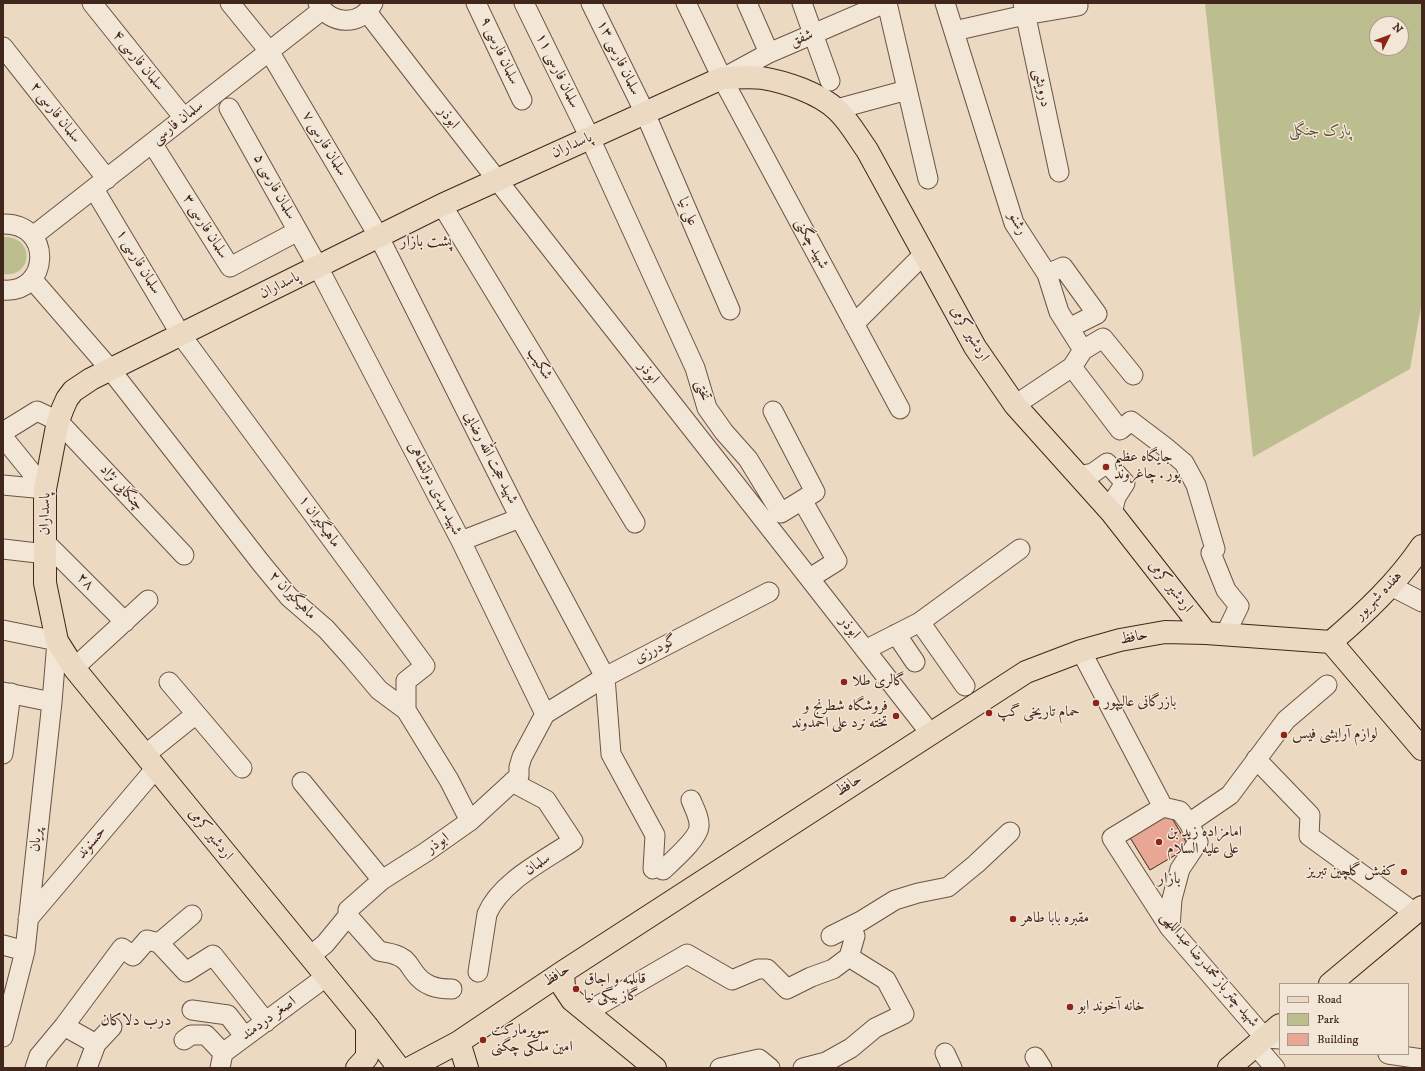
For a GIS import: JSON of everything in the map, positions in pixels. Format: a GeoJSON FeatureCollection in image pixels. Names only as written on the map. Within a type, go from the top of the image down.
{"type":"FeatureCollection","features":[{"type":"Feature","properties":{"kind":"main road","name":"پاسداران"},"geometry":{"type":"LineString","coordinates":[[57,640],[45,583],[45,489],[58,421],[65,403],[73,391],[81,385],[110,370],[442,205],[722,78]]}},
{"type":"Feature","properties":{"kind":"main road","name":"اردشیر کرمی"},"geometry":{"type":"LineString","coordinates":[[722,78],[761,78],[793,86],[822,99],[837,109],[866,150],[975,347],[1015,405],[1112,513],[1216,634]]}},
{"type":"Feature","properties":{"kind":"main road","name":"هفده شهریور"},"geometry":{"type":"LineString","coordinates":[[1331,642],[1362,615],[1391,586],[1422,546]]}},
{"type":"Feature","properties":{"kind":"main road","name":"حافظ"},"geometry":{"type":"LineString","coordinates":[[410,1068],[459,1042],[563,972],[1026,672],[1081,651],[1120,640],[1165,632],[1331,642]]}},
{"type":"Feature","properties":{"kind":"main road","name":"اردشیر کرمی"},"geometry":{"type":"LineString","coordinates":[[57,640],[74,668],[327,976],[400,1068]]}},
{"type":"Feature","properties":{"kind":"main road"},"geometry":{"type":"LineString","coordinates":[[1331,642],[1422,749]]}},
{"type":"Feature","properties":{"kind":"main road"},"geometry":{"type":"LineString","coordinates":[[1331,983],[1418,910]]}},
{"type":"Feature","properties":{"kind":"main road"},"geometry":{"type":"LineString","coordinates":[[563,972],[564,988],[572,1000],[655,1068]]}},
{"type":"Feature","properties":{"kind":"main road"},"geometry":{"type":"LineString","coordinates":[[541,987],[636,1068]]}},
{"type":"Feature","properties":{"kind":"main road"},"geometry":{"type":"LineString","coordinates":[[357,1068],[367,1057],[367,1026]]}},
{"type":"Feature","properties":{"kind":"main road"},"geometry":{"type":"LineString","coordinates":[[1229,1068],[1270,1037]]}},
{"type":"Feature","properties":{"kind":"main road"},"geometry":{"type":"LineString","coordinates":[[459,1042],[467,1068]]}},
{"type":"Feature","properties":{"kind":"street","name":"سلمان فارسی ۴"},"geometry":{"type":"LineString","coordinates":[[92,3],[184,118]]}},
{"type":"Feature","properties":{"kind":"street","name":"سلمان فارسی ۷"},"geometry":{"type":"LineString","coordinates":[[230,3],[269,51],[379,237]]}},
{"type":"Feature","properties":{"kind":"street","name":"سلمان فارسی ۹"},"geometry":{"type":"LineString","coordinates":[[476,3],[522,100]]}},
{"type":"Feature","properties":{"kind":"street","name":"سلمان فارسی ۱۱"},"geometry":{"type":"LineString","coordinates":[[524,3],[590,138]]}},
{"type":"Feature","properties":{"kind":"street","name":"سلمان فارسی ۱۳"},"geometry":{"type":"LineString","coordinates":[[591,3],[645,114]]}},
{"type":"Feature","properties":{"kind":"street","name":"شهید چگنی"},"geometry":{"type":"LineString","coordinates":[[686,3],[722,78],[900,409]]}},
{"type":"Feature","properties":{"kind":"street"},"geometry":{"type":"LineString","coordinates":[[747,3],[769,53]]}},
{"type":"Feature","properties":{"kind":"street"},"geometry":{"type":"LineString","coordinates":[[802,3],[830,81]]}},
{"type":"Feature","properties":{"kind":"street","name":"شفق"},"geometry":{"type":"LineString","coordinates":[[722,78],[769,53],[886,3]]}},
{"type":"Feature","properties":{"kind":"street"},"geometry":{"type":"LineString","coordinates":[[886,3],[928,179]]}},
{"type":"Feature","properties":{"kind":"street","name":"رشنو"},"geometry":{"type":"LineString","coordinates":[[945,3],[1014,223],[1047,274],[1059,312],[1083,350]]}},
{"type":"Feature","properties":{"kind":"street","name":"سلمان فارسی"},"geometry":{"type":"LineString","coordinates":[[33,236],[269,51],[320,6]]}},
{"type":"Feature","properties":{"kind":"street"},"geometry":{"type":"LineString","coordinates":[[320,6],[334,18],[339,20],[358,18],[370,8]]}},
{"type":"Feature","properties":{"kind":"street"},"geometry":{"type":"LineString","coordinates":[[954,31],[1024,9],[1078,6]]}},
{"type":"Feature","properties":{"kind":"street","name":"ابوذر"},"geometry":{"type":"LineString","coordinates":[[370,8],[497,181],[810,578],[930,733]]}},
{"type":"Feature","properties":{"kind":"street","name":"درویشی"},"geometry":{"type":"LineString","coordinates":[[1024,9],[1059,172]]}},
{"type":"Feature","properties":{"kind":"street","name":"سلمان فارسی ۲"},"geometry":{"type":"LineString","coordinates":[[3,47],[100,184]]}},
{"type":"Feature","properties":{"kind":"street"},"geometry":{"type":"LineString","coordinates":[[837,109],[907,90]]}},
{"type":"Feature","properties":{"kind":"street","name":"سلمان فارسی ۵"},"geometry":{"type":"LineString","coordinates":[[229,108],[318,267]]}},
{"type":"Feature","properties":{"kind":"street","name":"علی نیا"},"geometry":{"type":"LineString","coordinates":[[645,114],[730,310]]}},
{"type":"Feature","properties":{"kind":"street","name":"تختی"},"geometry":{"type":"LineString","coordinates":[[590,138],[695,368],[707,408],[724,432],[748,459],[781,513],[815,492],[773,411]]}},
{"type":"Feature","properties":{"kind":"street","name":"سلمان فارسی ۳"},"geometry":{"type":"LineString","coordinates":[[152,143],[230,267],[298,231]]}},
{"type":"Feature","properties":{"kind":"street","name":"سلمان فارسی ۱"},"geometry":{"type":"LineString","coordinates":[[100,184],[181,335]]}},
{"type":"Feature","properties":{"kind":"street","name":"شکیب"},"geometry":{"type":"LineString","coordinates":[[442,205],[635,523]]}},
{"type":"Feature","properties":{"kind":"street"},"geometry":{"type":"LineString","coordinates":[[3,224],[20,226],[27,230],[38,244],[40,253],[40,263],[37,272],[32,279],[17,289],[3,290]]}},
{"type":"Feature","properties":{"kind":"street","name":"شهید حجت الله رضایی"},"geometry":{"type":"LineString","coordinates":[[379,237],[520,518],[605,677]]}},
{"type":"Feature","properties":{"kind":"street"},"geometry":{"type":"LineString","coordinates":[[854,324],[924,254]]}},
{"type":"Feature","properties":{"kind":"street","name":"شهید مهدی دولتشاهی"},"geometry":{"type":"LineString","coordinates":[[318,267],[461,541],[545,714]]}},
{"type":"Feature","properties":{"kind":"street"},"geometry":{"type":"LineString","coordinates":[[1047,274],[1063,268],[1097,314],[1069,328]]}},
{"type":"Feature","properties":{"kind":"street","name":"ماهیگیران ۲"},"geometry":{"type":"LineString","coordinates":[[32,279],[110,370],[289,597],[326,630],[379,690],[406,710],[449,780],[470,821]]}},
{"type":"Feature","properties":{"kind":"street","name":"ماهیگیران ۱"},"geometry":{"type":"LineString","coordinates":[[181,335],[426,666],[406,681],[406,710]]}},
{"type":"Feature","properties":{"kind":"street"},"geometry":{"type":"LineString","coordinates":[[1015,405],[1072,367],[1083,350],[1103,338],[1133,375]]}},
{"type":"Feature","properties":{"kind":"street"},"geometry":{"type":"LineString","coordinates":[[1072,367],[1120,430],[1131,421],[1184,463],[1196,485],[1216,549],[1211,553],[1226,590],[1239,606],[1216,634]]}},
{"type":"Feature","properties":{"kind":"street"},"geometry":{"type":"LineString","coordinates":[[3,432],[37,411],[58,421]]}},
{"type":"Feature","properties":{"kind":"street","name":"چنگایی نژاد"},"geometry":{"type":"LineString","coordinates":[[58,421],[184,555]]}},
{"type":"Feature","properties":{"kind":"street"},"geometry":{"type":"LineString","coordinates":[[3,437],[45,489]]}},
{"type":"Feature","properties":{"kind":"street"},"geometry":{"type":"LineString","coordinates":[[1078,476],[1093,473],[1107,463],[1126,483],[1116,497],[1112,513]]}},
{"type":"Feature","properties":{"kind":"street"},"geometry":{"type":"LineString","coordinates":[[3,485],[45,489]]}},
{"type":"Feature","properties":{"kind":"street"},"geometry":{"type":"LineString","coordinates":[[802,500],[837,561],[810,578]]}},
{"type":"Feature","properties":{"kind":"street"},"geometry":{"type":"LineString","coordinates":[[461,541],[520,518]]}},
{"type":"Feature","properties":{"kind":"street"},"geometry":{"type":"LineString","coordinates":[[3,548],[45,548]]}},
{"type":"Feature","properties":{"kind":"street","name":"۲۸"},"geometry":{"type":"LineString","coordinates":[[45,548],[125,622]]}},
{"type":"Feature","properties":{"kind":"street"},"geometry":{"type":"LineString","coordinates":[[866,650],[920,622],[1020,549]]}},
{"type":"Feature","properties":{"kind":"street"},"geometry":{"type":"LineString","coordinates":[[1391,586],[1422,602]]}},
{"type":"Feature","properties":{"kind":"street","name":"گودرزی"},"geometry":{"type":"LineString","coordinates":[[545,714],[605,677],[769,592]]}},
{"type":"Feature","properties":{"kind":"street"},"geometry":{"type":"LineString","coordinates":[[74,668],[148,600]]}},
{"type":"Feature","properties":{"kind":"street"},"geometry":{"type":"LineString","coordinates":[[920,622],[965,686]]}},
{"type":"Feature","properties":{"kind":"street"},"geometry":{"type":"LineString","coordinates":[[3,630],[57,640]]}},
{"type":"Feature","properties":{"kind":"street"},"geometry":{"type":"LineString","coordinates":[[896,634],[915,662]]}},
{"type":"Feature","properties":{"kind":"street","name":"پریان"},"geometry":{"type":"LineString","coordinates":[[4,1033],[25,950],[52,702],[57,640]]}},
{"type":"Feature","properties":{"kind":"street"},"geometry":{"type":"LineString","coordinates":[[1081,651],[1163,807],[1180,811],[1189,822],[1198,842],[1180,869],[1172,900],[1170,928]]}},
{"type":"Feature","properties":{"kind":"street"},"geometry":{"type":"LineString","coordinates":[[605,677],[611,754],[655,836],[658,870],[689,844],[699,828],[698,816],[691,800]]}},
{"type":"Feature","properties":{"kind":"street"},"geometry":{"type":"LineString","coordinates":[[169,682],[242,768]]}},
{"type":"Feature","properties":{"kind":"street"},"geometry":{"type":"LineString","coordinates":[[1189,822],[1230,794],[1286,720],[1327,685]]}},
{"type":"Feature","properties":{"kind":"street"},"geometry":{"type":"LineString","coordinates":[[3,754],[7,692],[52,702]]}},
{"type":"Feature","properties":{"kind":"street","name":"حسنوند"},"geometry":{"type":"LineString","coordinates":[[28,919],[150,761],[196,714]]}},
{"type":"Feature","properties":{"kind":"street","name":"ابوذر"},"geometry":{"type":"LineString","coordinates":[[310,956],[325,944],[348,916],[348,910],[382,880],[426,852],[470,821],[519,776],[519,767],[522,757],[545,714]]}},
{"type":"Feature","properties":{"kind":"street"},"geometry":{"type":"LineString","coordinates":[[1256,759],[1310,815],[1309,836],[1418,910]]}},
{"type":"Feature","properties":{"kind":"street"},"geometry":{"type":"LineString","coordinates":[[302,782],[382,880]]}},
{"type":"Feature","properties":{"kind":"street","name":"سلمان"},"geometry":{"type":"LineString","coordinates":[[478,972],[487,914],[490,908],[504,890],[524,874],[573,842],[546,800],[512,782]]}},
{"type":"Feature","properties":{"kind":"street","name":"شهید چتر باز محمدرضا عبداللهی"},"geometry":{"type":"LineString","coordinates":[[1163,807],[1112,838],[1170,928],[1270,1037],[1275,1068]]}},
{"type":"Feature","properties":{"kind":"street"},"geometry":{"type":"LineString","coordinates":[[832,936],[852,926],[895,900],[918,893],[948,887],[976,864],[1010,832]]}},
{"type":"Feature","properties":{"kind":"street"},"geometry":{"type":"LineString","coordinates":[[159,944],[192,915]]}},
{"type":"Feature","properties":{"kind":"street"},"geometry":{"type":"LineString","coordinates":[[348,916],[378,951],[393,953],[403,958],[416,975],[428,985],[439,989],[452,989]]}},
{"type":"Feature","properties":{"kind":"street"},"geometry":{"type":"LineString","coordinates":[[587,1012],[687,954],[732,980],[758,969],[767,969],[787,989],[811,977],[833,969],[849,957],[856,936],[852,926]]}},
{"type":"Feature","properties":{"kind":"street"},"geometry":{"type":"LineString","coordinates":[[35,1068],[39,1056],[64,1026],[122,948],[133,956],[147,940],[159,944],[186,972],[213,955],[266,1022]]}},
{"type":"Feature","properties":{"kind":"street"},"geometry":{"type":"LineString","coordinates":[[3,945],[25,950]]}},
{"type":"Feature","properties":{"kind":"street"},"geometry":{"type":"LineString","coordinates":[[803,1068],[827,1065],[852,1048],[875,1028],[904,1014],[886,980],[849,957]]}},
{"type":"Feature","properties":{"kind":"street","name":"اصغر دردمند"},"geometry":{"type":"LineString","coordinates":[[221,1060],[245,1037],[327,976]]}},
{"type":"Feature","properties":{"kind":"street"},"geometry":{"type":"LineString","coordinates":[[192,1010],[228,1015],[245,1037]]}},
{"type":"Feature","properties":{"kind":"street"},"geometry":{"type":"LineString","coordinates":[[64,1026],[96,1044]]}},
{"type":"Feature","properties":{"kind":"street"},"geometry":{"type":"LineString","coordinates":[[87,1068],[96,1044],[112,1027]]}},
{"type":"Feature","properties":{"kind":"street"},"geometry":{"type":"LineString","coordinates":[[184,1040],[191,1035],[206,1035],[221,1060]]}},
{"type":"Feature","properties":{"kind":"street"},"geometry":{"type":"LineString","coordinates":[[1396,1055],[1422,1058]]}},
{"type":"Feature","properties":{"kind":"street"},"geometry":{"type":"LineString","coordinates":[[720,1068],[759,1059],[770,1068]]}},
{"type":"Feature","properties":{"kind":"green space","name":"پارک جنگلی"},"geometry":{"type":"Polygon","coordinates":[[[1205,3],[1422,3],[1422,301],[1410,369],[1253,457],[1205,3]]]}},
{"type":"Feature","properties":{"kind":"green space"},"geometry":{"type":"Polygon","coordinates":[[[3,237],[13,238],[21,242],[25,249],[27,256],[25,264],[21,270],[3,274],[3,237]]]}},
{"type":"Feature","properties":{"kind":"building","name":"امامزاده زید بن علی علیه السلام"},"geometry":{"type":"Polygon","coordinates":[[[1169,813],[1189,847],[1150,870],[1129,836],[1169,813]]]}},
{"type":"Feature","properties":{"kind":"place","name":"جایگاه عظیم پور . چاغروند"},"geometry":{"type":"Point","coordinates":[1106,467]}},
{"type":"Feature","properties":{"kind":"place","name":"گالری طلا"},"geometry":{"type":"Point","coordinates":[844,682]}},
{"type":"Feature","properties":{"kind":"place","name":"بازرگانی عالیپور"},"geometry":{"type":"Point","coordinates":[1096,703]}},
{"type":"Feature","properties":{"kind":"place","name":"حمام تاریخی گپ"},"geometry":{"type":"Point","coordinates":[989,713]}},
{"type":"Feature","properties":{"kind":"place","name":"فروشگاه شطرنج و تخته نرد علی احمدوند"},"geometry":{"type":"Point","coordinates":[896,716]}},
{"type":"Feature","properties":{"kind":"place","name":"لوازم آرایشی فیس"},"geometry":{"type":"Point","coordinates":[1284,735]}},
{"type":"Feature","properties":{"kind":"place","name":"امامزاده زید بن علی علیه السلام"},"geometry":{"type":"Point","coordinates":[1159,842]}},
{"type":"Feature","properties":{"kind":"place","name":"کفش گلچین تبریز"},"geometry":{"type":"Point","coordinates":[1404,872]}},
{"type":"Feature","properties":{"kind":"place","name":"مقبره بابا طاهر"},"geometry":{"type":"Point","coordinates":[1013,919]}},
{"type":"Feature","properties":{"kind":"place","name":"قابلمه و اجاق گاز بیگی نیا"},"geometry":{"type":"Point","coordinates":[576,989]}},
{"type":"Feature","properties":{"kind":"place","name":"خانه آخوند ابو"},"geometry":{"type":"Point","coordinates":[1070,1007]}},
{"type":"Feature","properties":{"kind":"place","name":"سوپرمارکت امین ملکی چگنی"},"geometry":{"type":"Point","coordinates":[483,1040]}},
{"type":"Feature","properties":{"kind":"district","name":"پشت بازار"},"geometry":{"type":"Point","coordinates":[426,243]}},
{"type":"Feature","properties":{"kind":"district","name":"بازار"},"geometry":{"type":"Point","coordinates":[1169,880]}},
{"type":"Feature","properties":{"kind":"district","name":"درب دلاکان"},"geometry":{"type":"Point","coordinates":[136,1022]}}]}
